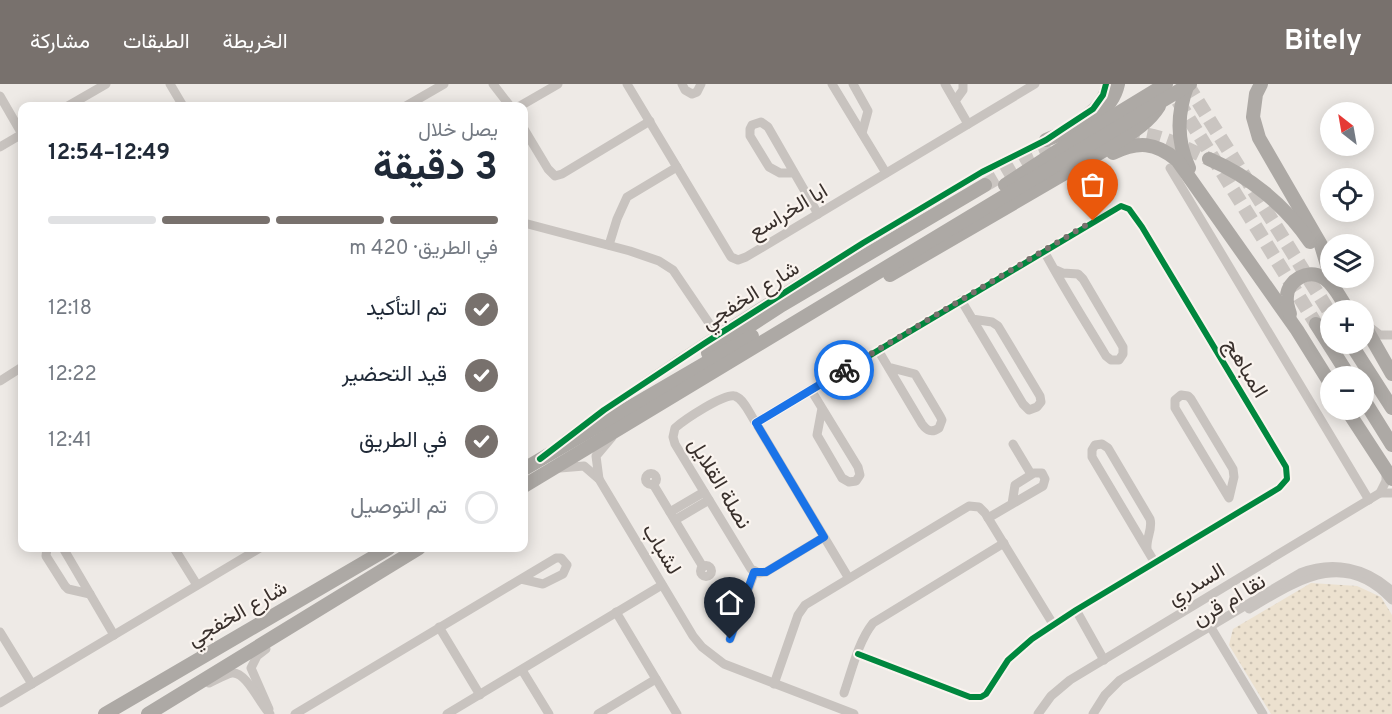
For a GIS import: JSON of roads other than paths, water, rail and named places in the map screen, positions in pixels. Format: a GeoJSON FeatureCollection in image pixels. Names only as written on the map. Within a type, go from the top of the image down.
{"type":"FeatureCollection","features":[{"type":"Feature","properties":{"kind":"highway"},"geometry":{"type":"LineString","coordinates":[[1046,140],[1069,131],[1099,114],[1113,99],[1118,84]]}},
{"type":"Feature","properties":{"kind":"highway"},"geometry":{"type":"LineString","coordinates":[[719,368],[771,343],[1110,147],[1150,118],[1162,101],[1167,84]]}},
{"type":"Feature","properties":{"kind":"highway","name":"شارع الخفجي"},"geometry":{"type":"LineString","coordinates":[[528,484],[719,368],[1077,145],[1167,84]]}},
{"type":"Feature","properties":{"kind":"highway"},"geometry":{"type":"LineString","coordinates":[[1189,84],[1180,110],[1179,142],[1186,163],[1200,191]]}},
{"type":"Feature","properties":{"kind":"highway","name":"شارع الخفجي"},"geometry":{"type":"LineString","coordinates":[[528,466],[658,393],[990,195],[1189,84]]}},
{"type":"Feature","properties":{"kind":"highway"},"geometry":{"type":"LineString","coordinates":[[1261,84],[1256,94],[1253,117],[1259,138],[1320,243]]}},
{"type":"Feature","properties":{"kind":"highway"},"geometry":{"type":"LineString","coordinates":[[1072,170],[1124,148],[1140,144],[1167,152],[1177,160],[1200,191],[1297,330],[1320,367]]}},
{"type":"Feature","properties":{"kind":"highway"},"geometry":{"type":"LineString","coordinates":[[1209,159],[1231,168],[1273,199],[1304,233],[1320,255]]}},
{"type":"Feature","properties":{"kind":"highway"},"geometry":{"type":"LineString","coordinates":[[599,425],[782,304],[985,185]]}},
{"type":"Feature","properties":{"kind":"highway"},"geometry":{"type":"LineString","coordinates":[[1297,330],[1288,307],[1287,294],[1292,284],[1302,276],[1312,274],[1323,277],[1341,300]]}},
{"type":"Feature","properties":{"kind":"highway"},"geometry":{"type":"LineString","coordinates":[[1316,324],[1343,366]]}},
{"type":"Feature","properties":{"kind":"highway"},"geometry":{"type":"LineString","coordinates":[[1374,335],[1385,349],[1392,374]]}},
{"type":"Feature","properties":{"kind":"highway"},"geometry":{"type":"LineString","coordinates":[[1357,354],[1392,408]]}},
{"type":"Feature","properties":{"kind":"highway"},"geometry":{"type":"LineString","coordinates":[[1374,416],[1392,445]]}},
{"type":"Feature","properties":{"kind":"highway"},"geometry":{"type":"LineString","coordinates":[[1353,420],[1389,475]]}},
{"type":"Feature","properties":{"kind":"highway","name":"شارع الخفجي"},"geometry":{"type":"LineString","coordinates":[[105,714],[382,552]]}},
{"type":"Feature","properties":{"kind":"highway","name":"شارع الخفجي"},"geometry":{"type":"LineString","coordinates":[[148,714],[413,552]]}},
{"type":"Feature","properties":{"kind":"street"},"geometry":{"type":"LineString","coordinates":[[75,102],[106,84]]}},
{"type":"Feature","properties":{"kind":"street"},"geometry":{"type":"LineString","coordinates":[[170,84],[181,102]]}},
{"type":"Feature","properties":{"kind":"street"},"geometry":{"type":"LineString","coordinates":[[413,102],[444,84]]}},
{"type":"Feature","properties":{"kind":"street"},"geometry":{"type":"LineString","coordinates":[[493,84],[507,102]]}},
{"type":"Feature","properties":{"kind":"street"},"geometry":{"type":"LineString","coordinates":[[500,84],[503,95]]}},
{"type":"Feature","properties":{"kind":"street"},"geometry":{"type":"LineString","coordinates":[[527,102],[558,84]]}},
{"type":"Feature","properties":{"kind":"street","name":"ابا الخراسع"},"geometry":{"type":"LineString","coordinates":[[627,84],[731,257],[735,260],[746,257],[1035,84]]}},
{"type":"Feature","properties":{"kind":"street"},"geometry":{"type":"LineString","coordinates":[[682,84],[685,90],[692,94],[697,92],[701,84]]}},
{"type":"Feature","properties":{"kind":"street"},"geometry":{"type":"LineString","coordinates":[[832,84],[886,173]]}},
{"type":"Feature","properties":{"kind":"street"},"geometry":{"type":"LineString","coordinates":[[853,84],[868,111],[861,132]]}},
{"type":"Feature","properties":{"kind":"street"},"geometry":{"type":"LineString","coordinates":[[945,84],[968,124]]}},
{"type":"Feature","properties":{"kind":"street"},"geometry":{"type":"LineString","coordinates":[[955,101],[963,90],[963,84]]}},
{"type":"Feature","properties":{"kind":"street","name":"شارع الخفجي"},"geometry":{"type":"LineString","coordinates":[[540,459],[590,420],[705,343],[863,243],[982,172],[1046,140],[1093,109],[1103,95],[1106,84]]}},
{"type":"Feature","properties":{"kind":"street"},"geometry":{"type":"LineString","coordinates":[[0,96],[18,127]]}},
{"type":"Feature","properties":{"kind":"street"},"geometry":{"type":"LineString","coordinates":[[528,142],[550,173],[558,175],[650,121]]}},
{"type":"Feature","properties":{"kind":"street"},"geometry":{"type":"LineString","coordinates":[[794,174],[780,172],[769,167],[750,136],[752,125],[761,122],[768,127],[818,214]]}},
{"type":"Feature","properties":{"kind":"street"},"geometry":{"type":"LineString","coordinates":[[0,147],[18,136]]}},
{"type":"Feature","properties":{"kind":"street"},"geometry":{"type":"LineString","coordinates":[[613,246],[624,202],[631,194],[677,167]]}},
{"type":"Feature","properties":{"kind":"street"},"geometry":{"type":"LineString","coordinates":[[1170,168],[1369,500]]}},
{"type":"Feature","properties":{"kind":"street","name":"المباهج"},"geometry":{"type":"LineString","coordinates":[[756,423],[1118,207],[1129,208],[1134,214],[1287,470],[1287,479],[1283,485],[1053,624],[1016,651],[1001,669],[986,694],[976,698],[970,697],[858,654]]}},
{"type":"Feature","properties":{"kind":"street"},"geometry":{"type":"LineString","coordinates":[[528,224],[613,246],[650,257],[667,265],[687,289],[711,326],[724,331]]}},
{"type":"Feature","properties":{"kind":"street"},"geometry":{"type":"LineString","coordinates":[[1044,251],[1061,282],[1106,357],[1119,360],[1123,354],[1123,347],[1083,279],[1078,274],[1054,269]]}},
{"type":"Feature","properties":{"kind":"street"},"geometry":{"type":"LineString","coordinates":[[1061,282],[1067,273]]}},
{"type":"Feature","properties":{"kind":"street"},"geometry":{"type":"LineString","coordinates":[[687,289],[705,327],[705,343]]}},
{"type":"Feature","properties":{"kind":"street"},"geometry":{"type":"LineString","coordinates":[[961,300],[972,319],[1023,404],[1029,410],[1037,407],[1041,402],[1040,396],[1000,329],[992,322],[972,319]]}},
{"type":"Feature","properties":{"kind":"street"},"geometry":{"type":"LineString","coordinates":[[980,332],[984,321]]}},
{"type":"Feature","properties":{"kind":"street"},"geometry":{"type":"LineString","coordinates":[[1374,330],[1392,337],[1385,349]]}},
{"type":"Feature","properties":{"kind":"street"},"geometry":{"type":"LineString","coordinates":[[878,350],[888,367],[926,429],[933,431],[939,428],[942,420],[917,377],[912,372],[888,367]]}},
{"type":"Feature","properties":{"kind":"street"},"geometry":{"type":"LineString","coordinates":[[1,377],[18,369]]}},
{"type":"Feature","properties":{"kind":"street"},"geometry":{"type":"LineString","coordinates":[[897,381],[903,370]]}},
{"type":"Feature","properties":{"kind":"street"},"geometry":{"type":"LineString","coordinates":[[811,390],[822,408],[825,421],[860,471],[856,482],[849,482],[842,478],[819,438],[817,431],[825,421]]}},
{"type":"Feature","properties":{"kind":"street"},"geometry":{"type":"LineString","coordinates":[[1229,498],[1235,474],[1233,469],[1191,399],[1185,395],[1178,396],[1175,400],[1175,408],[1220,482],[1229,498],[1238,513]]}},
{"type":"Feature","properties":{"kind":"street","name":"نصلة القلايل"},"geometry":{"type":"LineString","coordinates":[[754,572],[675,444],[673,437],[675,428],[720,399],[730,396],[742,401],[848,578]]}},
{"type":"Feature","properties":{"kind":"street"},"geometry":{"type":"LineString","coordinates":[[599,479],[596,456],[622,427]]}},
{"type":"Feature","properties":{"kind":"street"},"geometry":{"type":"LineString","coordinates":[[1013,444],[1031,474]]}},
{"type":"Feature","properties":{"kind":"street"},"geometry":{"type":"LineString","coordinates":[[1147,548],[1152,524],[1150,519],[1108,448],[1102,444],[1095,445],[1092,457],[1155,563]]}},
{"type":"Feature","properties":{"kind":"street"},"geometry":{"type":"LineString","coordinates":[[548,472],[566,466],[580,465],[599,479]]}},
{"type":"Feature","properties":{"kind":"street"},"geometry":{"type":"LineString","coordinates":[[988,518],[1012,504],[1044,484],[1046,479],[1042,473],[1037,471],[1014,486],[1012,504]]}},
{"type":"Feature","properties":{"kind":"street"},"geometry":{"type":"LineString","coordinates":[[1389,475],[1380,493],[1392,493]]}},
{"type":"Feature","properties":{"kind":"street","name":"لشباب"},"geometry":{"type":"LineString","coordinates":[[599,479],[693,636],[708,652],[724,664],[851,714]]}},
{"type":"Feature","properties":{"kind":"street"},"geometry":{"type":"LineString","coordinates":[[1220,482],[1232,483]]}},
{"type":"Feature","properties":{"kind":"street"},"geometry":{"type":"LineString","coordinates":[[654,484],[703,567]]}},
{"type":"Feature","properties":{"kind":"street","name":"السدري"},"geometry":{"type":"LineString","coordinates":[[1038,714],[1060,688],[1380,493]]}},
{"type":"Feature","properties":{"kind":"street"},"geometry":{"type":"LineString","coordinates":[[673,516],[707,496]]}},
{"type":"Feature","properties":{"kind":"street"},"geometry":{"type":"LineString","coordinates":[[774,684],[802,608],[815,597],[969,506],[979,507],[988,518],[1053,624]]}},
{"type":"Feature","properties":{"kind":"street"},"geometry":{"type":"LineString","coordinates":[[1136,530],[1149,533]]}},
{"type":"Feature","properties":{"kind":"street"},"geometry":{"type":"LineString","coordinates":[[730,639],[754,572],[766,572],[824,537]]}},
{"type":"Feature","properties":{"kind":"street"},"geometry":{"type":"LineString","coordinates":[[844,693],[868,629],[879,618],[1004,543]]}},
{"type":"Feature","properties":{"kind":"street"},"geometry":{"type":"LineString","coordinates":[[46,552],[46,556],[64,586],[90,594]]}},
{"type":"Feature","properties":{"kind":"street"},"geometry":{"type":"LineString","coordinates":[[65,552],[114,635]]}},
{"type":"Feature","properties":{"kind":"street"},"geometry":{"type":"LineString","coordinates":[[176,552],[197,585]]}},
{"type":"Feature","properties":{"kind":"street"},"geometry":{"type":"LineString","coordinates":[[0,703],[253,552]]}},
{"type":"Feature","properties":{"kind":"street","name":"نقا ام قرن"},"geometry":{"type":"LineString","coordinates":[[1099,714],[1120,687],[1289,578],[1314,568],[1330,566],[1358,570],[1380,581],[1392,591]]}},
{"type":"Feature","properties":{"kind":"street","name":"نقا ام قرن"},"geometry":{"type":"LineString","coordinates":[[1093,714],[1105,694],[1120,680],[1293,584],[1320,574],[1343,574],[1362,579],[1381,589],[1392,600]]}},
{"type":"Feature","properties":{"kind":"street"},"geometry":{"type":"LineString","coordinates":[[295,714],[521,579]]}},
{"type":"Feature","properties":{"kind":"street"},"geometry":{"type":"LineString","coordinates":[[452,713],[662,585]]}},
{"type":"Feature","properties":{"kind":"street"},"geometry":{"type":"LineString","coordinates":[[1076,610],[1104,660]]}},
{"type":"Feature","properties":{"kind":"street"},"geometry":{"type":"LineString","coordinates":[[616,612],[677,714]]}},
{"type":"Feature","properties":{"kind":"street"},"geometry":{"type":"LineString","coordinates":[[440,627],[480,694]]}},
{"type":"Feature","properties":{"kind":"street"},"geometry":{"type":"LineString","coordinates":[[1209,630],[1256,714]]}},
{"type":"Feature","properties":{"kind":"street"},"geometry":{"type":"LineString","coordinates":[[1209,630],[1263,714]]}},
{"type":"Feature","properties":{"kind":"street"},"geometry":{"type":"LineString","coordinates":[[0,632],[3,642],[32,684]]}},
{"type":"Feature","properties":{"kind":"street"},"geometry":{"type":"LineString","coordinates":[[270,714],[251,668],[257,656],[278,636]]}},
{"type":"Feature","properties":{"kind":"street"},"geometry":{"type":"LineString","coordinates":[[522,670],[549,714]]}},
{"type":"Feature","properties":{"kind":"street"},"geometry":{"type":"LineString","coordinates":[[179,695],[189,694],[224,676],[236,673],[247,680],[270,714]]}},
{"type":"Feature","properties":{"kind":"street"},"geometry":{"type":"LineString","coordinates":[[598,714],[656,679]]}},
{"type":"Feature","properties":{"kind":"tunnel"},"geometry":{"type":"LineString","coordinates":[[1187,84],[1322,300]]}},
{"type":"Feature","properties":{"kind":"tunnel"},"geometry":{"type":"LineString","coordinates":[[1178,101],[1316,324]]}},
{"type":"Feature","properties":{"kind":"tunnel"},"geometry":{"type":"LineString","coordinates":[[1126,133],[1159,137],[1209,159]]}},
{"type":"Feature","properties":{"kind":"tunnel"},"geometry":{"type":"LineString","coordinates":[[985,185],[1032,158],[1052,150]]}}]}
